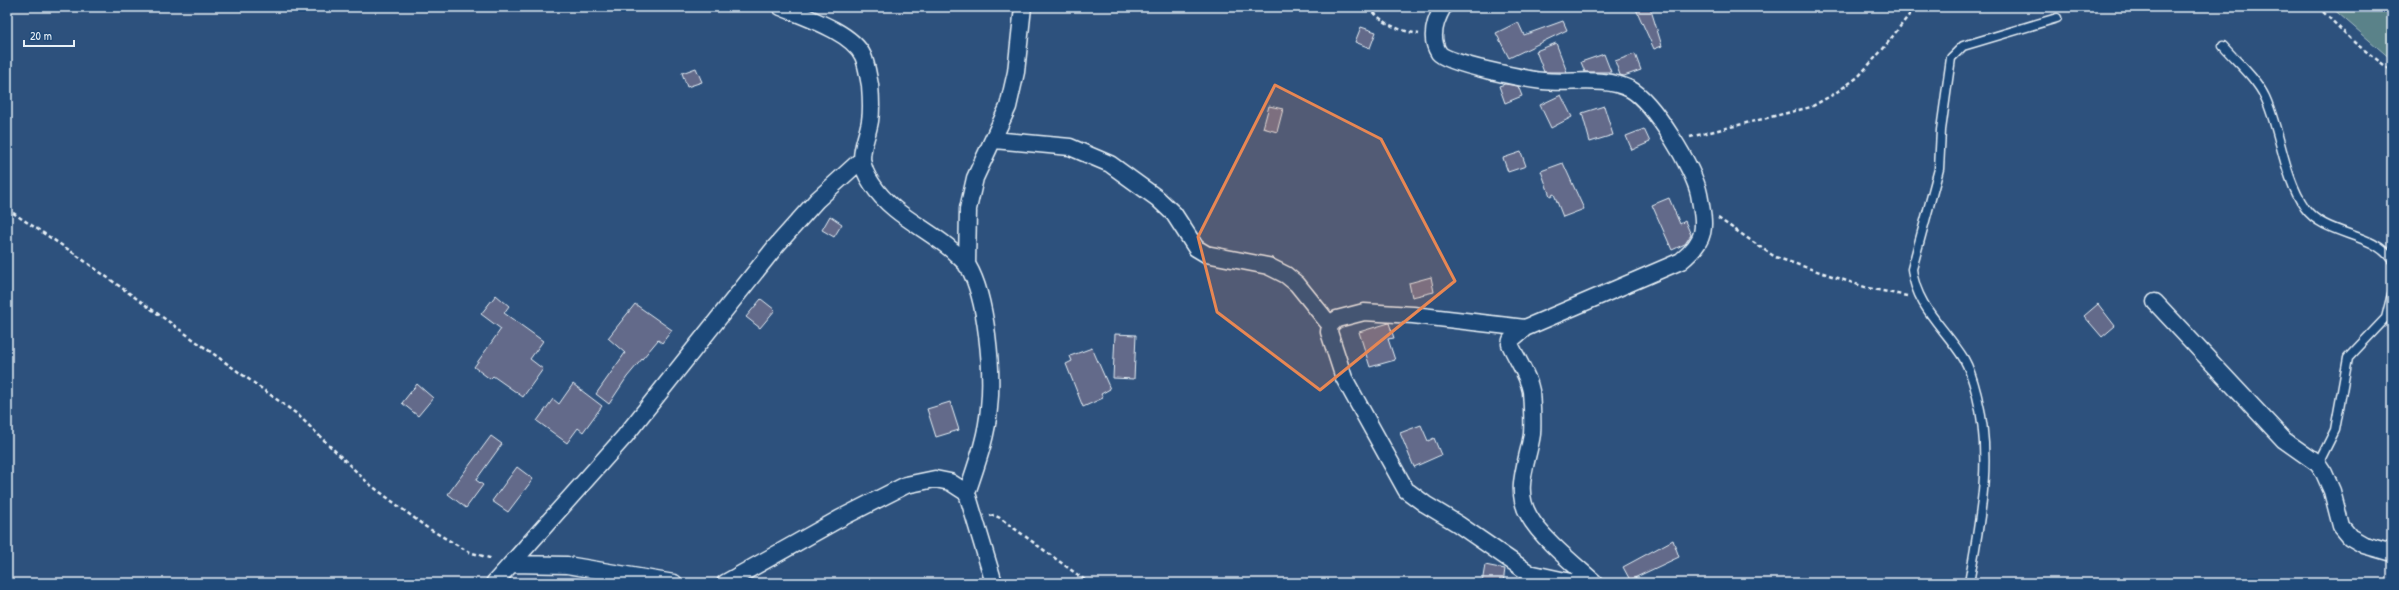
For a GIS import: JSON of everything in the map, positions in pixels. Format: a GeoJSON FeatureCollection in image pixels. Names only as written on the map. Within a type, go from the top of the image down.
{"type":"FeatureCollection","features":[{"type":"Feature","properties":{"kind":"street"},"geometry":{"type":"LineString","coordinates":[[494,583],[625,436],[776,246],[817,200],[861,160],[870,121],[872,102],[868,74],[863,56],[853,42],[833,30],[781,7]]}},
{"type":"Feature","properties":{"kind":"street"},"geometry":{"type":"LineString","coordinates":[[968,266],[968,209],[975,178],[994,140],[1008,107],[1016,72],[1023,7]]}},
{"type":"Feature","properties":{"kind":"street"},"geometry":{"type":"LineString","coordinates":[[1443,7],[1435,25],[1433,37],[1440,53],[1453,62],[1544,81],[1615,84],[1631,90],[1643,100],[1684,154],[1696,181],[1704,228],[1697,248],[1681,261],[1525,328],[1513,337],[1510,344],[1527,377],[1531,391],[1532,433],[1520,485],[1522,500],[1529,516],[1538,527],[1595,583]]}},
{"type":"Feature","properties":{"kind":"street"},"geometry":{"type":"LineString","coordinates":[[994,140],[1070,147],[1110,164],[1157,198],[1174,214],[1196,248],[1206,254],[1268,266],[1286,275],[1297,284],[1330,325]]}},
{"type":"Feature","properties":{"kind":"street"},"geometry":{"type":"LineString","coordinates":[[861,160],[872,184],[892,207],[952,250],[968,266],[979,291],[989,352],[989,408],[981,453],[967,493]]}},
{"type":"Feature","properties":{"kind":"street"},"geometry":{"type":"LineString","coordinates":[[2155,302],[2284,440],[2318,464],[2332,491],[2341,526],[2350,537],[2364,545],[2392,552]]}},
{"type":"Feature","properties":{"kind":"street"},"geometry":{"type":"LineString","coordinates":[[1525,328],[1420,315],[1364,312],[1337,319],[1330,325],[1329,332],[1332,346],[1344,378],[1406,490],[1425,504],[1458,524],[1529,574],[1575,583]]}},
{"type":"Feature","properties":{"kind":"street"},"geometry":{"type":"LineString","coordinates":[[725,583],[838,519],[906,485],[935,480],[950,482],[967,493],[977,522],[994,583]]}},
{"type":"Feature","properties":{"kind":"street"},"geometry":{"type":"LineString","coordinates":[[511,564],[567,565],[674,583]]}},
{"type":"Feature","properties":{"kind":"lane"},"geometry":{"type":"LineString","coordinates":[[1969,583],[1986,476],[1981,412],[1972,377],[1964,360],[1930,316],[1914,284],[1912,269],[1939,169],[1941,130],[1951,58],[1963,46],[2057,18]]}},
{"type":"Feature","properties":{"kind":"lane"},"geometry":{"type":"LineString","coordinates":[[2223,46],[2253,79],[2265,97],[2288,170],[2305,207],[2314,219],[2325,226],[2372,244],[2384,251],[2392,260]]}},
{"type":"Feature","properties":{"kind":"lane"},"geometry":{"type":"LineString","coordinates":[[2318,464],[2335,430],[2348,358],[2386,318],[2392,294]]}},
{"type":"Feature","properties":{"kind":"path"},"geometry":{"type":"LineString","coordinates":[[1369,7],[1380,20],[1396,30],[1433,37]]}},
{"type":"Feature","properties":{"kind":"path"},"geometry":{"type":"LineString","coordinates":[[1674,142],[1810,107],[1834,94],[1858,77],[1883,49],[1915,7]]}},
{"type":"Feature","properties":{"kind":"path"},"geometry":{"type":"LineString","coordinates":[[2318,7],[2355,43],[2392,71]]}},
{"type":"Feature","properties":{"kind":"path"},"geometry":{"type":"LineString","coordinates":[[1701,207],[1775,257],[1868,288],[1920,298]]}},
{"type":"Feature","properties":{"kind":"path"},"geometry":{"type":"LineString","coordinates":[[7,209],[72,252],[297,414],[368,483],[426,527],[469,552],[511,564]]}},
{"type":"Feature","properties":{"kind":"path"},"geometry":{"type":"LineString","coordinates":[[977,522],[994,515],[1000,518],[1089,583]]}},
{"type":"Feature","properties":{"kind":"highlighted area"},"geometry":{"type":"Polygon","coordinates":[[[1275,85],[1381,139],[1455,281],[1320,390],[1217,312],[1198,237],[1275,85]]]}},
{"type":"Feature","properties":{"kind":"green space"},"geometry":{"type":"Polygon","coordinates":[[[2331,7],[2392,7],[2392,60],[2331,7]]]}},
{"type":"Feature","properties":{"kind":"building"},"geometry":{"type":"Polygon","coordinates":[[[1635,7],[1650,7],[1662,46],[1654,49],[1635,7]]]}},
{"type":"Feature","properties":{"kind":"building"},"geometry":{"type":"Polygon","coordinates":[[[1563,21],[1567,30],[1509,58],[1496,33],[1518,22],[1524,35],[1563,21]]]}},
{"type":"Feature","properties":{"kind":"building"},"geometry":{"type":"Polygon","coordinates":[[[1361,27],[1376,32],[1370,48],[1355,42],[1361,27]]]}},
{"type":"Feature","properties":{"kind":"building"},"geometry":{"type":"Polygon","coordinates":[[[1556,43],[1567,72],[1544,72],[1536,51],[1556,43]]]}},
{"type":"Feature","properties":{"kind":"building"},"geometry":{"type":"Polygon","coordinates":[[[1604,54],[1611,72],[1585,72],[1581,62],[1604,54]]]}},
{"type":"Feature","properties":{"kind":"building"},"geometry":{"type":"Polygon","coordinates":[[[1635,54],[1641,70],[1624,76],[1620,75],[1615,61],[1635,54]]]}},
{"type":"Feature","properties":{"kind":"building"},"geometry":{"type":"Polygon","coordinates":[[[696,68],[702,82],[687,87],[682,73],[696,68]]]}},
{"type":"Feature","properties":{"kind":"building"},"geometry":{"type":"Polygon","coordinates":[[[1505,84],[1518,86],[1522,96],[1505,103],[1499,86],[1505,84]]]}},
{"type":"Feature","properties":{"kind":"building"},"geometry":{"type":"Polygon","coordinates":[[[1561,95],[1572,117],[1551,128],[1540,105],[1561,95]]]}},
{"type":"Feature","properties":{"kind":"building"},"geometry":{"type":"Polygon","coordinates":[[[1269,106],[1283,109],[1277,132],[1263,128],[1269,106]]]}},
{"type":"Feature","properties":{"kind":"building"},"geometry":{"type":"Polygon","coordinates":[[[1604,106],[1613,135],[1590,142],[1582,113],[1604,106]]]}},
{"type":"Feature","properties":{"kind":"building"},"geometry":{"type":"Polygon","coordinates":[[[1644,129],[1650,142],[1632,150],[1626,136],[1644,129]]]}},
{"type":"Feature","properties":{"kind":"building"},"geometry":{"type":"Polygon","coordinates":[[[1521,152],[1526,166],[1508,172],[1503,158],[1521,152]]]}},
{"type":"Feature","properties":{"kind":"building"},"geometry":{"type":"Polygon","coordinates":[[[1563,163],[1584,209],[1563,217],[1554,194],[1550,196],[1541,171],[1563,163]]]}},
{"type":"Feature","properties":{"kind":"building"},"geometry":{"type":"Polygon","coordinates":[[[1669,198],[1680,224],[1685,221],[1691,235],[1685,244],[1672,250],[1652,205],[1669,198]]]}},
{"type":"Feature","properties":{"kind":"building"},"geometry":{"type":"Polygon","coordinates":[[[830,216],[842,224],[834,237],[822,230],[830,216]]]}},
{"type":"Feature","properties":{"kind":"building"},"geometry":{"type":"Polygon","coordinates":[[[1431,277],[1434,292],[1412,297],[1409,283],[1431,277]]]}},
{"type":"Feature","properties":{"kind":"building"},"geometry":{"type":"Polygon","coordinates":[[[496,295],[509,306],[504,313],[543,341],[530,359],[543,369],[523,397],[493,376],[490,379],[474,367],[501,329],[481,314],[496,295]]]}},
{"type":"Feature","properties":{"kind":"building"},"geometry":{"type":"Polygon","coordinates":[[[761,299],[775,310],[760,328],[746,317],[761,299]]]}},
{"type":"Feature","properties":{"kind":"building"},"geometry":{"type":"Polygon","coordinates":[[[635,304],[672,330],[662,343],[658,340],[627,377],[609,404],[596,394],[625,353],[608,338],[635,304]]]}},
{"type":"Feature","properties":{"kind":"building"},"geometry":{"type":"Polygon","coordinates":[[[2098,304],[2115,326],[2102,337],[2084,316],[2098,304]]]}},
{"type":"Feature","properties":{"kind":"building"},"geometry":{"type":"Polygon","coordinates":[[[1389,323],[1394,338],[1388,339],[1395,360],[1370,367],[1359,332],[1389,323]]]}},
{"type":"Feature","properties":{"kind":"building"},"geometry":{"type":"Polygon","coordinates":[[[1115,334],[1136,335],[1134,379],[1113,378],[1115,334]]]}},
{"type":"Feature","properties":{"kind":"building"},"geometry":{"type":"Polygon","coordinates":[[[1092,348],[1110,389],[1101,394],[1103,398],[1083,407],[1066,364],[1072,361],[1070,356],[1092,348]]]}},
{"type":"Feature","properties":{"kind":"building"},"geometry":{"type":"Polygon","coordinates":[[[417,384],[433,398],[418,416],[402,403],[417,384]]]}},
{"type":"Feature","properties":{"kind":"building"},"geometry":{"type":"Polygon","coordinates":[[[573,384],[602,406],[583,432],[578,428],[567,443],[537,421],[553,399],[559,404],[573,384]]]}},
{"type":"Feature","properties":{"kind":"building"},"geometry":{"type":"Polygon","coordinates":[[[950,402],[959,430],[936,437],[927,409],[950,402]]]}},
{"type":"Feature","properties":{"kind":"building"},"geometry":{"type":"Polygon","coordinates":[[[1421,425],[1428,441],[1434,438],[1441,455],[1414,467],[1400,433],[1421,425]]]}},
{"type":"Feature","properties":{"kind":"building"},"geometry":{"type":"Polygon","coordinates":[[[491,436],[502,444],[476,480],[483,485],[466,508],[448,494],[491,436]]]}},
{"type":"Feature","properties":{"kind":"building"},"geometry":{"type":"Polygon","coordinates":[[[517,467],[533,479],[508,512],[492,501],[517,467]]]}},
{"type":"Feature","properties":{"kind":"building"},"geometry":{"type":"Polygon","coordinates":[[[1673,540],[1679,557],[1630,580],[1623,567],[1673,540]]]}},
{"type":"Feature","properties":{"kind":"building"},"geometry":{"type":"Polygon","coordinates":[[[1485,565],[1505,569],[1503,583],[1482,583],[1485,565]]]}}]}
